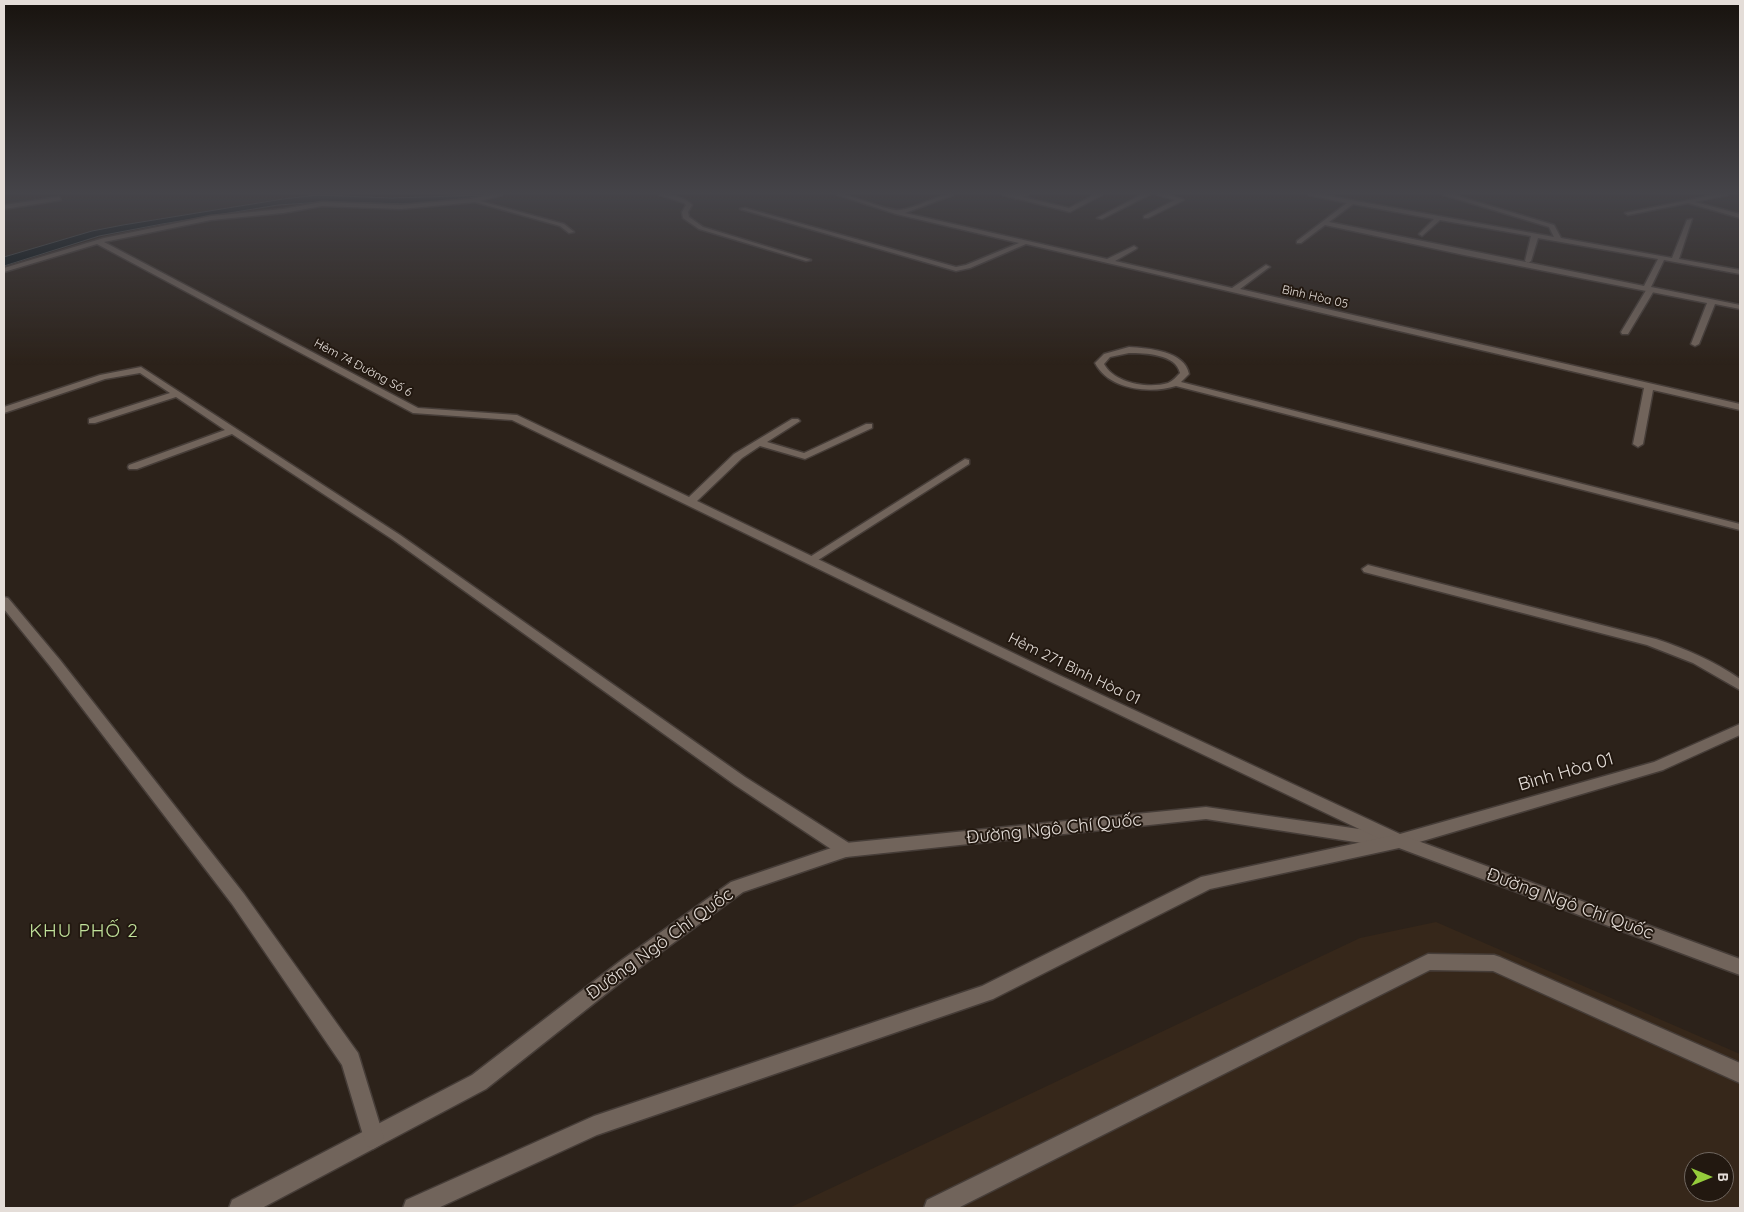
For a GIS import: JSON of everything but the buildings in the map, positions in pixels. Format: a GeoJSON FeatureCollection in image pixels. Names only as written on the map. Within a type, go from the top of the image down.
{"type":"FeatureCollection","features":[{"type":"Feature","properties":{"kind":"street"},"geometry":{"type":"LineString","coordinates":[[4,270],[67,252]]}},
{"type":"Feature","properties":{"kind":"street","name":"Hẻm 74 Đường Số 6"},"geometry":{"type":"LineString","coordinates":[[117,252],[416,411],[514,416],[736,524]]}},
{"type":"Feature","properties":{"kind":"street"},"geometry":{"type":"LineString","coordinates":[[780,252],[808,260]]}},
{"type":"Feature","properties":{"kind":"street"},"geometry":{"type":"LineString","coordinates":[[894,252],[956,269],[968,268],[1005,252]]}},
{"type":"Feature","properties":{"kind":"street","name":"Bình Hòa 05"},"geometry":{"type":"LineString","coordinates":[[1068,252],[1740,407]]}},
{"type":"Feature","properties":{"kind":"street"},"geometry":{"type":"LineString","coordinates":[[1109,261],[1127,252]]}},
{"type":"Feature","properties":{"kind":"street"},"geometry":{"type":"LineString","coordinates":[[1464,252],[1740,306]]}},
{"type":"Feature","properties":{"kind":"street"},"geometry":{"type":"LineString","coordinates":[[1528,262],[1531,252]]}},
{"type":"Feature","properties":{"kind":"street"},"geometry":{"type":"LineString","coordinates":[[1625,252],[1740,272]]}},
{"type":"Feature","properties":{"kind":"street"},"geometry":{"type":"LineString","coordinates":[[1675,260],[1678,252]]}},
{"type":"Feature","properties":{"kind":"street"},"geometry":{"type":"LineString","coordinates":[[1625,332],[1662,258]]}},
{"type":"Feature","properties":{"kind":"street"},"geometry":{"type":"LineString","coordinates":[[1234,290],[1266,267]]}},
{"type":"Feature","properties":{"kind":"street"},"geometry":{"type":"LineString","coordinates":[[1695,344],[1712,301]]}},
{"type":"Feature","properties":{"kind":"street"},"geometry":{"type":"LineString","coordinates":[[1176,383],[1185,374],[1184,368],[1163,355],[1129,350],[1109,354],[1100,362],[1103,372],[1119,381],[1143,386],[1176,383],[1740,527]]}},
{"type":"Feature","properties":{"kind":"street"},"geometry":{"type":"LineString","coordinates":[[4,410],[103,377],[141,370],[396,537],[740,782],[846,850]]}},
{"type":"Feature","properties":{"kind":"street"},"geometry":{"type":"LineString","coordinates":[[1638,444],[1649,386]]}},
{"type":"Feature","properties":{"kind":"street"},"geometry":{"type":"LineString","coordinates":[[92,421],[177,394]]}},
{"type":"Feature","properties":{"kind":"street"},"geometry":{"type":"LineString","coordinates":[[690,502],[738,456],[795,421]]}},
{"type":"Feature","properties":{"kind":"street"},"geometry":{"type":"LineString","coordinates":[[759,443],[805,456],[869,426]]}},
{"type":"Feature","properties":{"kind":"street"},"geometry":{"type":"LineString","coordinates":[[133,466],[233,430]]}},
{"type":"Feature","properties":{"kind":"street"},"geometry":{"type":"LineString","coordinates":[[811,560],[965,462]]}},
{"type":"Feature","properties":{"kind":"street","name":"Hẻm 271 Bình Hòa 01"},"geometry":{"type":"LineString","coordinates":[[736,524],[1399,842]]}},
{"type":"Feature","properties":{"kind":"street"},"geometry":{"type":"LineString","coordinates":[[1368,569],[1423,586],[1653,641],[1705,662],[1740,685]]}},
{"type":"Feature","properties":{"kind":"street"},"geometry":{"type":"LineString","coordinates":[[4,602],[55,663],[238,899],[350,1060],[373,1138]]}},
{"type":"Feature","properties":{"kind":"street","name":"Bình Hòa 01"},"geometry":{"type":"LineString","coordinates":[[1399,842],[1658,766],[1740,730]]}},
{"type":"Feature","properties":{"kind":"street","name":"Đường Ngô Chí Quốc"},"geometry":{"type":"LineString","coordinates":[[240,1208],[479,1082],[625,968],[737,887],[846,850],[1206,813],[1399,842],[1740,966]]}},
{"type":"Feature","properties":{"kind":"street"},"geometry":{"type":"LineString","coordinates":[[414,1208],[594,1126],[986,993],[1207,882],[1399,842]]}},
{"type":"Feature","properties":{"kind":"street"},"geometry":{"type":"LineString","coordinates":[[935,1208],[1428,962],[1494,963],[1740,1073]]}},
{"type":"Feature","properties":{"kind":"shaded area"},"geometry":{"type":"Polygon","coordinates":[[[22,252],[50,252],[4,266],[4,257],[22,252]]]}},
{"type":"Feature","properties":{"kind":"shaded area"},"geometry":{"type":"Polygon","coordinates":[[[1436,922],[1740,1054],[1740,1208],[789,1208],[1360,938],[1436,922]]]}},
{"type":"Feature","properties":{"kind":"district","name":"KHU PHỐ 2"},"geometry":{"type":"Point","coordinates":[84,931]}}]}
